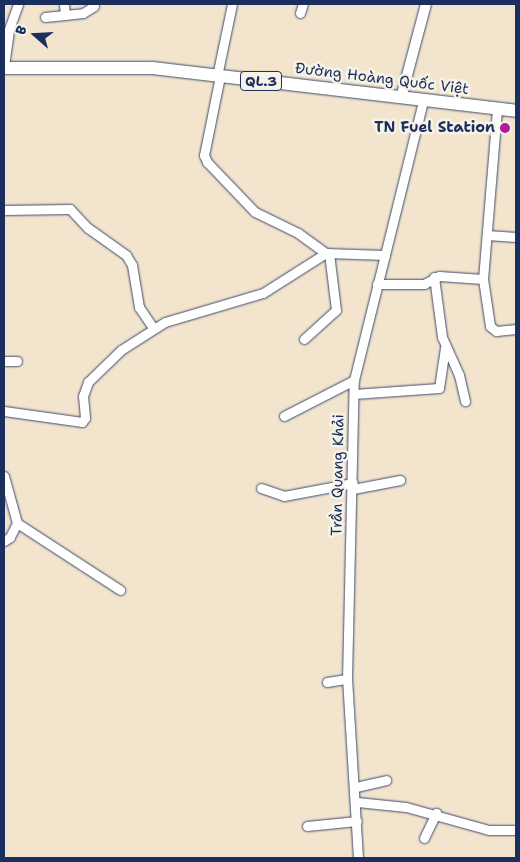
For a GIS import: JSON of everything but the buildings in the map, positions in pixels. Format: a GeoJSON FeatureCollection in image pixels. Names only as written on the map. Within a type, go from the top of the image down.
{"type":"FeatureCollection","features":[{"type":"Feature","properties":{"kind":"highway","name":"Đường Hoàng Quốc Việt"},"geometry":{"type":"LineString","coordinates":[[4,67],[152,68],[516,111]]}},
{"type":"Feature","properties":{"kind":"main road"},"geometry":{"type":"LineString","coordinates":[[401,98],[426,4]]}},
{"type":"Feature","properties":{"kind":"street"},"geometry":{"type":"LineString","coordinates":[[4,67],[9,29],[18,4]]}},
{"type":"Feature","properties":{"kind":"street"},"geometry":{"type":"LineString","coordinates":[[64,4],[65,15]]}},
{"type":"Feature","properties":{"kind":"street"},"geometry":{"type":"LineString","coordinates":[[232,4],[204,155],[205,160],[255,212],[298,233],[327,253],[385,255]]}},
{"type":"Feature","properties":{"kind":"street"},"geometry":{"type":"LineString","coordinates":[[300,13],[302,4]]}},
{"type":"Feature","properties":{"kind":"street"},"geometry":{"type":"LineString","coordinates":[[44,17],[83,13],[94,6]]}},
{"type":"Feature","properties":{"kind":"street","name":"Trần Quang Khải"},"geometry":{"type":"LineString","coordinates":[[358,858],[357,802],[347,679],[354,380],[423,101]]}},
{"type":"Feature","properties":{"kind":"street"},"geometry":{"type":"LineString","coordinates":[[497,109],[483,278],[490,326],[496,331],[516,329]]}},
{"type":"Feature","properties":{"kind":"street"},"geometry":{"type":"LineString","coordinates":[[4,210],[70,209],[88,228],[126,255],[132,265],[139,307],[153,328]]}},
{"type":"Feature","properties":{"kind":"street"},"geometry":{"type":"LineString","coordinates":[[487,235],[516,237]]}},
{"type":"Feature","properties":{"kind":"street"},"geometry":{"type":"LineString","coordinates":[[4,411],[83,421],[83,396],[88,382],[115,354],[153,328],[263,293],[327,253]]}},
{"type":"Feature","properties":{"kind":"street"},"geometry":{"type":"LineString","coordinates":[[304,339],[336,310],[327,253]]}},
{"type":"Feature","properties":{"kind":"street"},"geometry":{"type":"LineString","coordinates":[[377,284],[424,284],[434,277],[483,278]]}},
{"type":"Feature","properties":{"kind":"street"},"geometry":{"type":"LineString","coordinates":[[434,277],[446,348],[459,375],[465,401]]}},
{"type":"Feature","properties":{"kind":"street"},"geometry":{"type":"LineString","coordinates":[[354,394],[439,388],[446,348]]}},
{"type":"Feature","properties":{"kind":"street"},"geometry":{"type":"LineString","coordinates":[[4,361],[17,361]]}},
{"type":"Feature","properties":{"kind":"street"},"geometry":{"type":"LineString","coordinates":[[284,416],[354,380]]}},
{"type":"Feature","properties":{"kind":"street"},"geometry":{"type":"LineString","coordinates":[[4,476],[17,523],[120,590]]}},
{"type":"Feature","properties":{"kind":"street"},"geometry":{"type":"LineString","coordinates":[[261,488],[287,496],[400,480]]}},
{"type":"Feature","properties":{"kind":"street"},"geometry":{"type":"LineString","coordinates":[[4,541],[10,537],[17,523]]}},
{"type":"Feature","properties":{"kind":"street"},"geometry":{"type":"LineString","coordinates":[[328,682],[347,679]]}},
{"type":"Feature","properties":{"kind":"street"},"geometry":{"type":"LineString","coordinates":[[356,787],[386,780]]}},
{"type":"Feature","properties":{"kind":"street"},"geometry":{"type":"LineString","coordinates":[[357,802],[400,806],[436,813],[489,830],[516,830]]}},
{"type":"Feature","properties":{"kind":"street"},"geometry":{"type":"LineString","coordinates":[[424,838],[436,813]]}},
{"type":"Feature","properties":{"kind":"street"},"geometry":{"type":"LineString","coordinates":[[307,826],[357,821]]}},
{"type":"Feature","properties":{"kind":"place","name":"TN Fuel Station"},"geometry":{"type":"Point","coordinates":[505,128]}}]}
